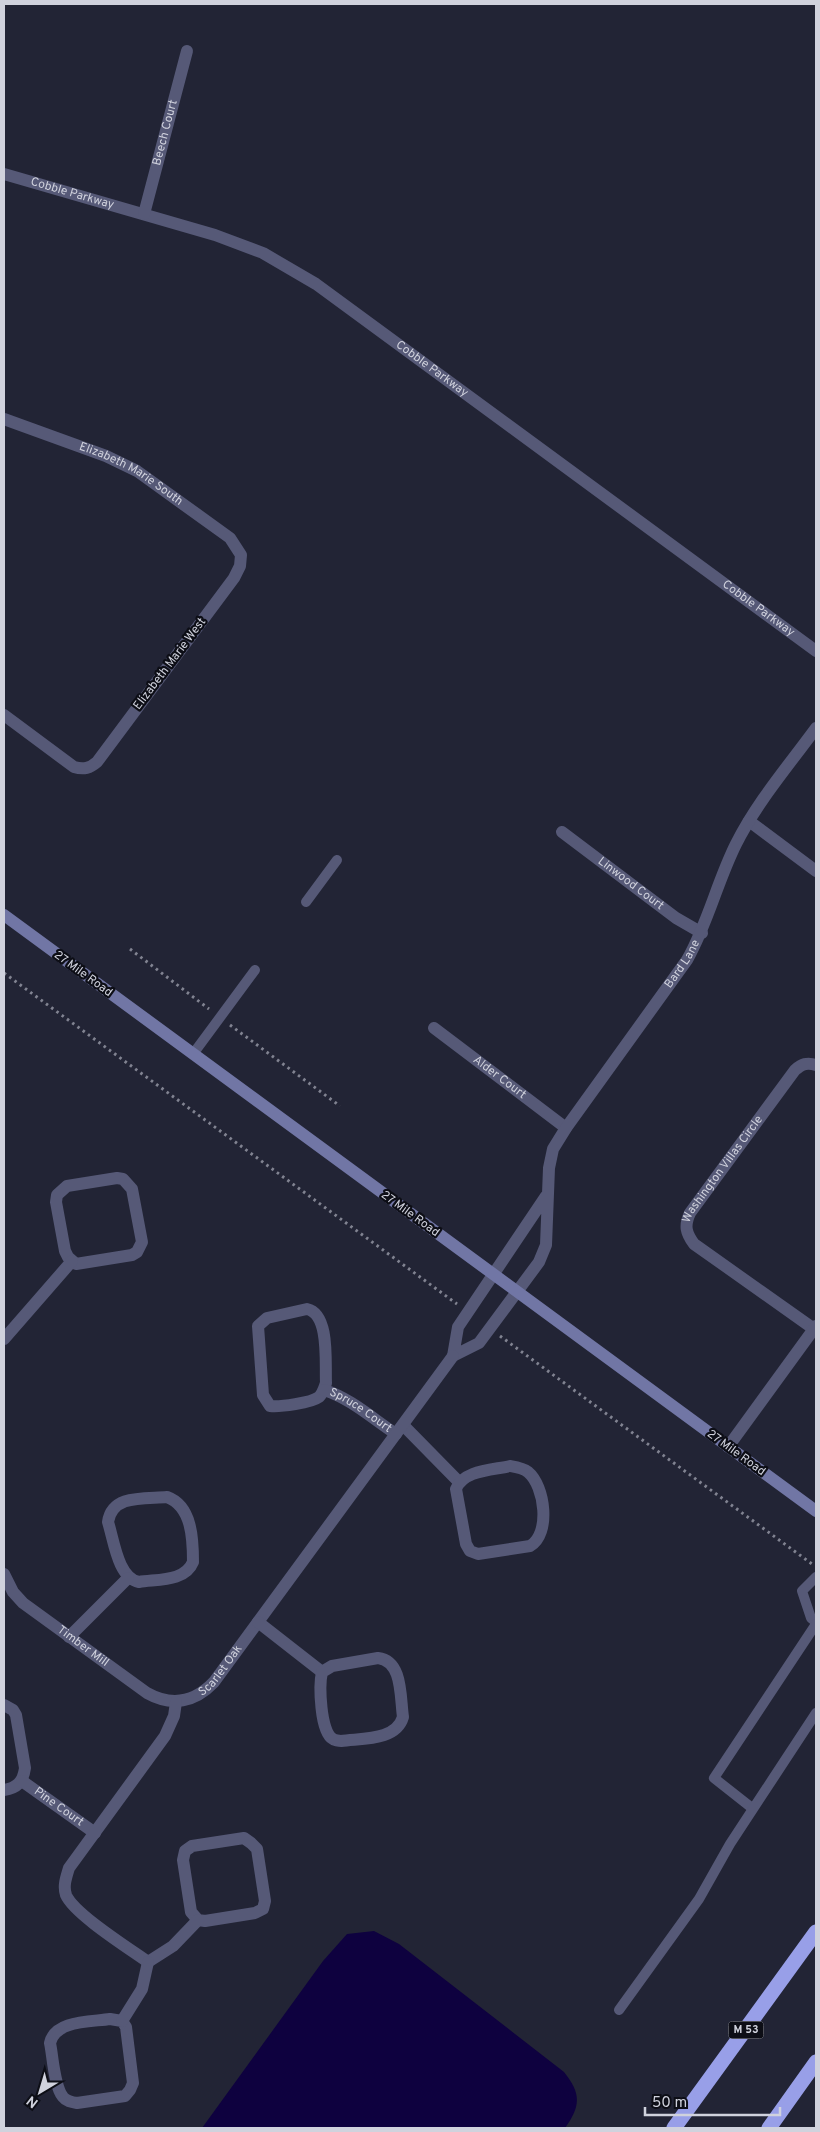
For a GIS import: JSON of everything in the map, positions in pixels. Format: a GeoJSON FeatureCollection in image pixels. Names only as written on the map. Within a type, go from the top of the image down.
{"type":"FeatureCollection","features":[{"type":"Feature","properties":{"kind":"highway","name":"M 53"},"geometry":{"type":"LineString","coordinates":[[674,2128],[816,1932]]}},
{"type":"Feature","properties":{"kind":"highway"},"geometry":{"type":"LineString","coordinates":[[769,2128],[816,2062]]}},
{"type":"Feature","properties":{"kind":"street","name":"Beech Court"},"geometry":{"type":"LineString","coordinates":[[144,214],[187,51]]}},
{"type":"Feature","properties":{"kind":"street","name":"Cobble Parkway"},"geometry":{"type":"LineString","coordinates":[[4,174],[215,235],[263,253],[316,284],[816,651]]}},
{"type":"Feature","properties":{"kind":"street","name":"Elizabeth Marie South"},"geometry":{"type":"LineString","coordinates":[[4,419],[106,456],[137,471],[230,538],[241,555]]}},
{"type":"Feature","properties":{"kind":"street","name":"Elizabeth Marie West"},"geometry":{"type":"LineString","coordinates":[[5,720],[74,767],[81,769],[90,768],[97,762],[234,578],[240,566],[241,555]]}},
{"type":"Feature","properties":{"kind":"street","name":"Bard Lane"},"geometry":{"type":"LineString","coordinates":[[518,1294],[539,1262],[546,1245],[546,1196],[553,1149],[566,1128],[687,960],[702,933],[730,857],[749,821],[816,728]]}},
{"type":"Feature","properties":{"kind":"street"},"geometry":{"type":"LineString","coordinates":[[749,821],[816,871]]}},
{"type":"Feature","properties":{"kind":"street","name":"Linwood Court"},"geometry":{"type":"LineString","coordinates":[[562,832],[676,918],[702,933]]}},
{"type":"Feature","properties":{"kind":"street","name":"27 Mile Road"},"geometry":{"type":"LineString","coordinates":[[4,915],[816,1511]]}},
{"type":"Feature","properties":{"kind":"street","name":"Alder Court"},"geometry":{"type":"LineString","coordinates":[[434,1028],[566,1128]]}},
{"type":"Feature","properties":{"kind":"street","name":"Washington Villas Circle"},"geometry":{"type":"LineString","coordinates":[[728,1447],[815,1328],[694,1244],[687,1234],[686,1223],[690,1213],[795,1070],[801,1065],[808,1063],[816,1065]]}},
{"type":"Feature","properties":{"kind":"street"},"geometry":{"type":"LineString","coordinates":[[117,1178],[123,1179],[132,1189],[142,1242],[141,1247],[132,1256],[82,1264],[72,1261],[65,1251],[56,1202],[57,1195],[67,1186],[117,1178]]}},
{"type":"Feature","properties":{"kind":"street","name":"Bard Lane"},"geometry":{"type":"LineString","coordinates":[[492,1274],[517,1242],[546,1196]]}},
{"type":"Feature","properties":{"kind":"street"},"geometry":{"type":"LineString","coordinates":[[4,1339],[72,1261]]}},
{"type":"Feature","properties":{"kind":"street","name":"Scarlet Oak"},"geometry":{"type":"LineString","coordinates":[[176,1702],[187,1700],[206,1690],[258,1622],[453,1356],[458,1327],[492,1274]]}},
{"type":"Feature","properties":{"kind":"street","name":"Scarlet Oak"},"geometry":{"type":"LineString","coordinates":[[453,1356],[479,1343],[518,1294]]}},
{"type":"Feature","properties":{"kind":"street","name":"Spruce Court"},"geometry":{"type":"LineString","coordinates":[[307,1308],[313,1310],[318,1315],[325,1343],[326,1383],[324,1390],[314,1400],[270,1406],[263,1395],[257,1334],[258,1326],[262,1321],[307,1308]]}},
{"type":"Feature","properties":{"kind":"street","name":"Spruce Court"},"geometry":{"type":"LineString","coordinates":[[324,1390],[335,1394],[399,1430],[459,1482]]}},
{"type":"Feature","properties":{"kind":"street"},"geometry":{"type":"LineString","coordinates":[[510,1466],[519,1467],[528,1472],[535,1479],[540,1496],[543,1519],[540,1537],[530,1546],[478,1554],[470,1551],[466,1544],[456,1489],[459,1482],[469,1475],[510,1466]]}},
{"type":"Feature","properties":{"kind":"street"},"geometry":{"type":"LineString","coordinates":[[166,1497],[175,1500],[187,1513],[193,1552],[191,1569],[181,1576],[139,1582],[128,1578],[124,1573],[108,1522],[112,1508],[118,1503],[125,1501],[166,1497]]}},
{"type":"Feature","properties":{"kind":"street","name":"Timber Mill"},"geometry":{"type":"LineString","coordinates":[[4,1574],[13,1592],[23,1603],[147,1693],[157,1699],[176,1702]]}},
{"type":"Feature","properties":{"kind":"street"},"geometry":{"type":"LineString","coordinates":[[69,1637],[128,1578]]}},
{"type":"Feature","properties":{"kind":"street"},"geometry":{"type":"LineString","coordinates":[[258,1622],[322,1672]]}},
{"type":"Feature","properties":{"kind":"street"},"geometry":{"type":"LineString","coordinates":[[378,1658],[385,1659],[392,1664],[396,1671],[403,1717],[401,1724],[389,1734],[340,1741],[333,1740],[328,1735],[323,1720],[321,1700],[322,1672],[332,1666],[378,1658]]}},
{"type":"Feature","properties":{"kind":"street"},"geometry":{"type":"LineString","coordinates":[[148,1962],[79,1912],[67,1897],[64,1888],[69,1868],[165,1736],[174,1716],[176,1702]]}},
{"type":"Feature","properties":{"kind":"street","name":"Pine Court"},"geometry":{"type":"LineString","coordinates":[[4,1705],[13,1710],[16,1715],[25,1768],[22,1781],[4,1790]]}},
{"type":"Feature","properties":{"kind":"street","name":"Pine Court"},"geometry":{"type":"LineString","coordinates":[[22,1781],[95,1833]]}},
{"type":"Feature","properties":{"kind":"street"},"geometry":{"type":"LineString","coordinates":[[244,1838],[251,1842],[256,1849],[265,1901],[263,1909],[247,1915],[205,1921],[198,1920],[192,1912],[183,1860],[185,1851],[192,1846],[244,1838]]}},
{"type":"Feature","properties":{"kind":"street"},"geometry":{"type":"LineString","coordinates":[[122,2021],[142,1989],[148,1962],[173,1946],[198,1920]]}},
{"type":"Feature","properties":{"kind":"street"},"geometry":{"type":"LineString","coordinates":[[110,2019],[122,2021],[126,2027],[133,2083],[130,2090],[125,2096],[76,2103],[69,2102],[63,2097],[59,2089],[50,2043],[52,2036],[61,2027],[110,2019]]}},
{"type":"Feature","properties":{"kind":"lane"},"geometry":{"type":"LineString","coordinates":[[306,902],[337,860]]}},
{"type":"Feature","properties":{"kind":"lane"},"geometry":{"type":"LineString","coordinates":[[193,1054],[255,970]]}},
{"type":"Feature","properties":{"kind":"lane"},"geometry":{"type":"LineString","coordinates":[[752,1808],[714,1778],[816,1623],[811,1618],[802,1591],[816,1577]]}},
{"type":"Feature","properties":{"kind":"lane"},"geometry":{"type":"LineString","coordinates":[[619,2010],[699,1900],[752,1808],[816,1713]]}},
{"type":"Feature","properties":{"kind":"path"},"geometry":{"type":"LineString","coordinates":[[130,949],[198,1001]]}},
{"type":"Feature","properties":{"kind":"path"},"geometry":{"type":"LineString","coordinates":[[4,973],[460,1306]]}},
{"type":"Feature","properties":{"kind":"path"},"geometry":{"type":"LineString","coordinates":[[244,1035],[340,1106]]}},
{"type":"Feature","properties":{"kind":"path"},"geometry":{"type":"LineString","coordinates":[[499,1335],[816,1567]]}},
{"type":"Feature","properties":{"kind":"shaded area"},"geometry":{"type":"Polygon","coordinates":[[[374,1931],[399,1944],[564,2072],[574,2087],[577,2100],[574,2113],[565,2128],[202,2128],[323,1961],[347,1934],[374,1931]]]}}]}
